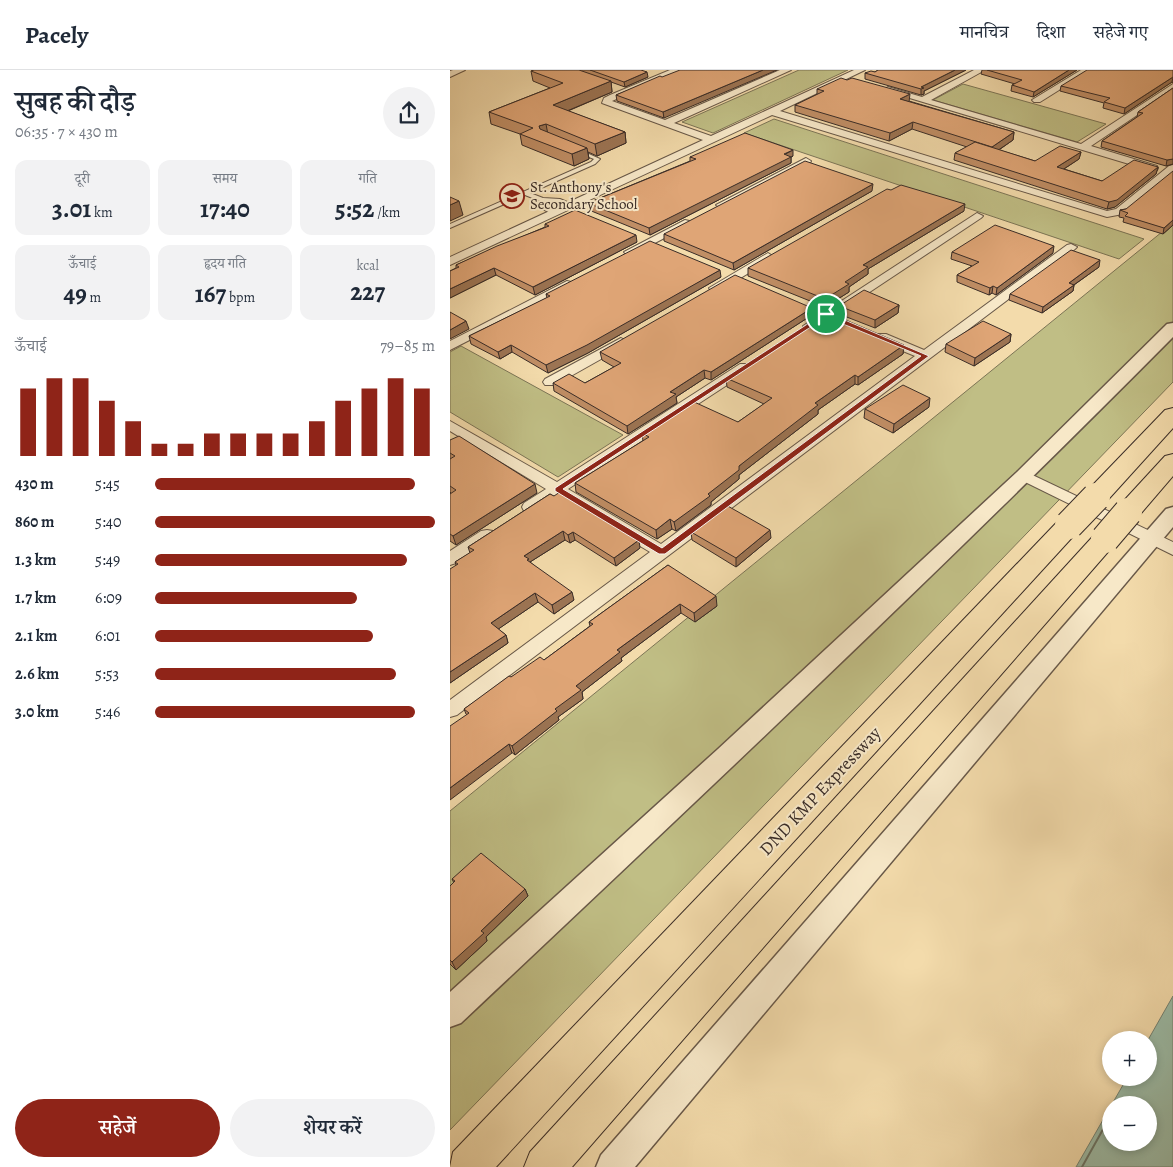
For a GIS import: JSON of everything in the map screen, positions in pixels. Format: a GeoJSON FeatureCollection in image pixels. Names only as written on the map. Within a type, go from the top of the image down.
{"type":"FeatureCollection","features":[{"type":"Feature","properties":{"kind":"highway","name":"DND KMP Expressway"},"geometry":{"type":"LineString","coordinates":[[468,1167],[1173,415]]}},
{"type":"Feature","properties":{"kind":"highway"},"geometry":{"type":"LineString","coordinates":[[545,1167],[1173,461]]}},
{"type":"Feature","properties":{"kind":"street"},"geometry":{"type":"LineString","coordinates":[[450,74],[461,70]]}},
{"type":"Feature","properties":{"kind":"street"},"geometry":{"type":"LineString","coordinates":[[678,70],[624,92],[607,100],[607,103],[711,139]]}},
{"type":"Feature","properties":{"kind":"street"},"geometry":{"type":"LineString","coordinates":[[665,124],[786,70]]}},
{"type":"Feature","properties":{"kind":"street"},"geometry":{"type":"LineString","coordinates":[[451,259],[861,70]]}},
{"type":"Feature","properties":{"kind":"street"},"geometry":{"type":"LineString","coordinates":[[923,100],[981,70]]}},
{"type":"Feature","properties":{"kind":"street"},"geometry":{"type":"LineString","coordinates":[[1037,100],[1088,70]]}},
{"type":"Feature","properties":{"kind":"street"},"geometry":{"type":"LineString","coordinates":[[844,78],[857,81]]}},
{"type":"Feature","properties":{"kind":"street"},"geometry":{"type":"LineString","coordinates":[[606,86],[624,92]]}},
{"type":"Feature","properties":{"kind":"street"},"geometry":{"type":"LineString","coordinates":[[876,87],[1083,147],[1170,170]]}},
{"type":"Feature","properties":{"kind":"street"},"geometry":{"type":"LineString","coordinates":[[1083,147],[1173,87]]}},
{"type":"Feature","properties":{"kind":"street"},"geometry":{"type":"LineString","coordinates":[[770,111],[1107,214],[1119,212],[1170,170]]}},
{"type":"Feature","properties":{"kind":"street"},"geometry":{"type":"LineString","coordinates":[[711,210],[806,161]]}},
{"type":"Feature","properties":{"kind":"street"},"geometry":{"type":"LineString","coordinates":[[569,206],[583,213]]}},
{"type":"Feature","properties":{"kind":"street"},"geometry":{"type":"LineString","coordinates":[[793,336],[821,312],[977,216]]}},
{"type":"Feature","properties":{"kind":"street"},"geometry":{"type":"LineString","coordinates":[[616,260],[694,219]]}},
{"type":"Feature","properties":{"kind":"street"},"geometry":{"type":"LineString","coordinates":[[634,234],[667,248]]}},
{"type":"Feature","properties":{"kind":"street"},"geometry":{"type":"LineString","coordinates":[[450,710],[1071,247]]}},
{"type":"Feature","properties":{"kind":"street"},"geometry":{"type":"LineString","coordinates":[[701,296],[778,252]]}},
{"type":"Feature","properties":{"kind":"street"},"geometry":{"type":"LineString","coordinates":[[718,269],[753,284]]}},
{"type":"Feature","properties":{"kind":"street"},"geometry":{"type":"LineString","coordinates":[[450,346],[581,278]]}},
{"type":"Feature","properties":{"kind":"street"},"geometry":{"type":"LineString","coordinates":[[821,312],[844,322]]}},
{"type":"Feature","properties":{"kind":"street"},"geometry":{"type":"LineString","coordinates":[[450,1012],[727,756],[1024,476],[1173,328]]}},
{"type":"Feature","properties":{"kind":"street"},"geometry":{"type":"LineString","coordinates":[[871,333],[926,356]]}},
{"type":"Feature","properties":{"kind":"street"},"geometry":{"type":"LineString","coordinates":[[550,382],[634,334]]}},
{"type":"Feature","properties":{"kind":"street"},"geometry":{"type":"LineString","coordinates":[[516,516],[753,362]]}},
{"type":"Feature","properties":{"kind":"street"},"geometry":{"type":"LineString","coordinates":[[454,433],[558,489],[662,552]]}},
{"type":"Feature","properties":{"kind":"street"},"geometry":{"type":"LineString","coordinates":[[1024,476],[1163,545]]}},
{"type":"Feature","properties":{"kind":"street"},"geometry":{"type":"LineString","coordinates":[[613,1167],[1003,710],[1163,545],[1173,514]]}},
{"type":"Feature","properties":{"kind":"street"},"geometry":{"type":"LineString","coordinates":[[450,559],[500,527]]}},
{"type":"Feature","properties":{"kind":"lane"},"geometry":{"type":"LineString","coordinates":[[450,226],[593,163],[597,159],[571,148]]}},
{"type":"Feature","properties":{"kind":"lane"},"geometry":{"type":"LineString","coordinates":[[526,193],[542,200],[560,201],[569,206]]}},
{"type":"Feature","properties":{"kind":"lane"},"geometry":{"type":"LineString","coordinates":[[542,200],[545,208],[554,212]]}},
{"type":"Feature","properties":{"kind":"shaded area"},"geometry":{"type":"Polygon","coordinates":[[[799,70],[848,70],[713,133],[682,122],[799,70]]]}},
{"type":"Feature","properties":{"kind":"shaded area"},"geometry":{"type":"Polygon","coordinates":[[[963,84],[1106,124],[1077,142],[933,100],[963,84]]]}},
{"type":"Feature","properties":{"kind":"shaded area"},"geometry":{"type":"Polygon","coordinates":[[[774,119],[1144,239],[1119,259],[744,133],[774,119]]]}},
{"type":"Feature","properties":{"kind":"shaded area"},"geometry":{"type":"Polygon","coordinates":[[[1173,223],[1173,382],[450,1130],[450,811],[1173,223]]]}},
{"type":"Feature","properties":{"kind":"shaded area"},"geometry":{"type":"Polygon","coordinates":[[[461,346],[623,435],[558,477],[450,412],[450,352],[461,346]]]}},
{"type":"Feature","properties":{"kind":"water"},"geometry":{"type":"Polygon","coordinates":[[[1173,996],[1173,1167],[1076,1167],[1102,1122],[1102,1151],[1157,1151],[1157,1096],[1117,1096],[1123,1086],[1157,1086],[1157,1031],[1153,1031],[1173,996]]]}},
{"type":"Feature","properties":{"kind":"building"},"geometry":{"type":"Polygon","coordinates":[[[579,70],[611,81],[553,105],[625,132],[595,144],[546,124],[539,126],[540,129],[587,148],[572,154],[520,134],[533,128],[489,112],[563,83],[531,71],[579,70]]]}},
{"type":"Feature","properties":{"kind":"building"},"geometry":{"type":"Polygon","coordinates":[[[590,70],[641,70],[647,72],[624,82],[590,70]]]}},
{"type":"Feature","properties":{"kind":"building"},"geometry":{"type":"Polygon","coordinates":[[[680,70],[763,70],[663,112],[616,95],[660,76],[662,77],[680,70]]]}},
{"type":"Feature","properties":{"kind":"building"},"geometry":{"type":"Polygon","coordinates":[[[878,70],[955,70],[921,87],[924,88],[921,89],[865,73],[878,70]]]}},
{"type":"Feature","properties":{"kind":"building"},"geometry":{"type":"Polygon","coordinates":[[[987,70],[1069,70],[1034,92],[1012,85],[1022,80],[987,70]]]}},
{"type":"Feature","properties":{"kind":"building"},"geometry":{"type":"Polygon","coordinates":[[[1087,70],[1173,70],[1173,77],[1125,108],[1104,102],[1110,98],[1061,86],[1087,70]]]}},
{"type":"Feature","properties":{"kind":"building"},"geometry":{"type":"Polygon","coordinates":[[[841,78],[847,80],[852,78],[910,94],[900,99],[1014,132],[992,147],[913,122],[890,133],[795,105],[824,91],[817,89],[841,78]]]}},
{"type":"Feature","properties":{"kind":"building"},"geometry":{"type":"Polygon","coordinates":[[[1173,88],[1173,159],[1167,160],[1102,141],[1143,113],[1138,112],[1173,88]]]}},
{"type":"Feature","properties":{"kind":"building"},"geometry":{"type":"Polygon","coordinates":[[[745,133],[793,150],[784,154],[791,157],[649,228],[588,203],[696,159],[690,157],[745,133]]]}},
{"type":"Feature","properties":{"kind":"building"},"geometry":{"type":"Polygon","coordinates":[[[975,142],[1035,161],[1060,146],[1081,152],[1057,167],[1102,181],[1134,160],[1158,167],[1117,200],[1109,202],[955,153],[975,142]]]}},
{"type":"Feature","properties":{"kind":"building"},"geometry":{"type":"Polygon","coordinates":[[[805,161],[873,184],[733,263],[664,234],[805,161]]]}},
{"type":"Feature","properties":{"kind":"building"},"geometry":{"type":"Polygon","coordinates":[[[1173,171],[1173,220],[1164,228],[1125,216],[1128,213],[1120,210],[1126,209],[1173,171]]]}},
{"type":"Feature","properties":{"kind":"building"},"geometry":{"type":"Polygon","coordinates":[[[901,185],[965,204],[863,265],[868,267],[845,282],[849,284],[825,299],[748,268],[887,189],[891,190],[901,185]]]}},
{"type":"Feature","properties":{"kind":"building"},"geometry":{"type":"Polygon","coordinates":[[[450,197],[459,201],[450,205],[450,197]]]}},
{"type":"Feature","properties":{"kind":"building"},"geometry":{"type":"Polygon","coordinates":[[[575,210],[636,235],[533,287],[494,268],[450,289],[450,271],[459,267],[456,265],[497,246],[549,226],[545,224],[575,210]]]}},
{"type":"Feature","properties":{"kind":"building"},"geometry":{"type":"Polygon","coordinates":[[[995,225],[1054,246],[997,288],[993,286],[990,288],[957,275],[979,262],[952,252],[995,225]]]}},
{"type":"Feature","properties":{"kind":"building"},"geometry":{"type":"Polygon","coordinates":[[[650,241],[720,270],[587,345],[546,365],[511,345],[498,352],[469,336],[550,296],[546,294],[650,241]]]}},
{"type":"Feature","properties":{"kind":"building"},"geometry":{"type":"Polygon","coordinates":[[[1071,250],[1100,260],[1069,283],[1074,285],[1043,307],[1010,294],[1071,250]]]}},
{"type":"Feature","properties":{"kind":"building"},"geometry":{"type":"Polygon","coordinates":[[[735,275],[812,308],[711,372],[704,370],[670,392],[676,394],[627,426],[553,383],[569,374],[585,383],[621,363],[600,352],[735,275]]]}},
{"type":"Feature","properties":{"kind":"building"},"geometry":{"type":"Polygon","coordinates":[[[864,290],[899,305],[875,320],[839,306],[864,290]]]}},
{"type":"Feature","properties":{"kind":"building"},"geometry":{"type":"Polygon","coordinates":[[[450,312],[466,321],[450,330],[450,312]]]}},
{"type":"Feature","properties":{"kind":"building"},"geometry":{"type":"Polygon","coordinates":[[[827,312],[904,345],[858,377],[855,375],[815,403],[818,405],[739,466],[739,470],[708,494],[710,496],[674,522],[670,519],[656,530],[575,483],[649,437],[642,433],[692,401],[738,422],[772,398],[726,378],[827,312]]]}},
{"type":"Feature","properties":{"kind":"building"},"geometry":{"type":"Polygon","coordinates":[[[983,321],[1011,334],[975,358],[946,344],[983,321]]]}},
{"type":"Feature","properties":{"kind":"building"},"geometry":{"type":"Polygon","coordinates":[[[903,385],[930,398],[894,424],[865,409],[903,385]]]}},
{"type":"Feature","properties":{"kind":"building"},"geometry":{"type":"Polygon","coordinates":[[[459,436],[535,484],[453,536],[450,534],[450,494],[456,490],[450,486],[450,459],[455,456],[450,453],[450,440],[459,436]]]}},
{"type":"Feature","properties":{"kind":"building"},"geometry":{"type":"Polygon","coordinates":[[[560,492],[639,540],[614,558],[573,532],[568,535],[563,531],[524,556],[572,592],[552,605],[535,593],[491,623],[506,635],[450,672],[450,569],[458,564],[455,562],[474,550],[468,547],[550,494],[554,496],[560,492]]]}},
{"type":"Feature","properties":{"kind":"building"},"geometry":{"type":"Polygon","coordinates":[[[726,505],[770,530],[736,558],[691,532],[726,505]]]}},
{"type":"Feature","properties":{"kind":"building"},"geometry":{"type":"Polygon","coordinates":[[[668,565],[716,596],[694,613],[680,604],[617,650],[620,652],[576,686],[581,690],[555,709],[557,711],[512,746],[509,744],[450,788],[450,726],[469,713],[464,709],[509,676],[511,677],[540,657],[544,660],[593,624],[589,622],[668,565]]]}},
{"type":"Feature","properties":{"kind":"building"},"geometry":{"type":"Polygon","coordinates":[[[481,853],[525,889],[481,931],[484,933],[452,962],[450,960],[450,886],[455,881],[452,879],[481,853]]]}},
{"type":"Feature","properties":{"kind":"place","name":"St. Anthony's Secondary School"},"geometry":{"type":"Point","coordinates":[512,196]}},
{"type":"Feature","properties":{"kind":"route"},"geometry":{"type":"LineString","coordinates":[[826,314],[926,356],[662,552],[558,489],[772,349],[826,314]]}}]}
